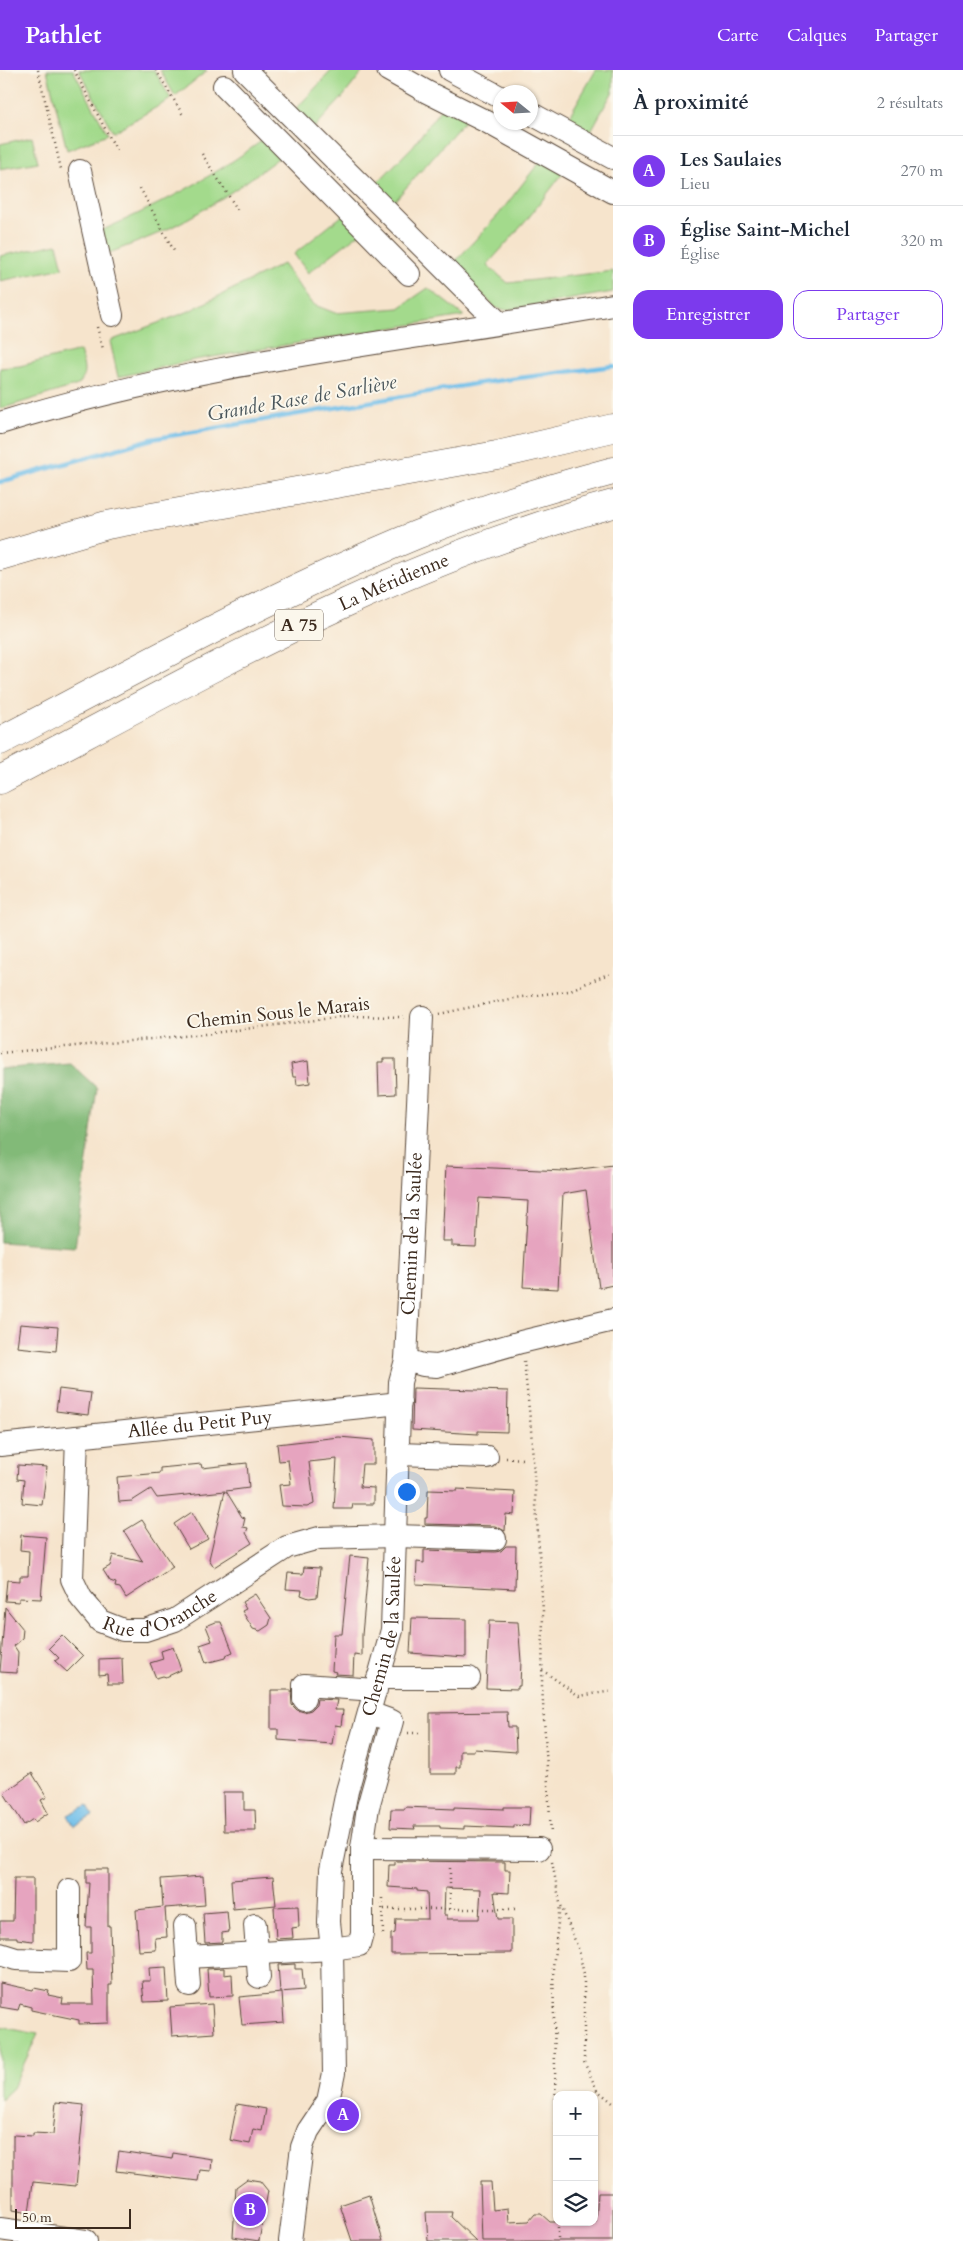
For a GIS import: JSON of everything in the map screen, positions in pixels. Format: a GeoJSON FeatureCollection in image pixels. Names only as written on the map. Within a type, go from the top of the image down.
{"type":"FeatureCollection","features":[{"type":"Feature","properties":{"kind":"highway"},"geometry":{"type":"LineString","coordinates":[[0,556],[107,525],[497,455],[608,430]]}},
{"type":"Feature","properties":{"kind":"highway","name":"La Méridienne"},"geometry":{"type":"LineString","coordinates":[[0,741],[295,588],[425,532],[530,494],[613,471]]}},
{"type":"Feature","properties":{"kind":"highway","name":"La Méridienne"},"geometry":{"type":"LineString","coordinates":[[0,780],[204,673],[374,589],[492,542],[613,504]]}},
{"type":"Feature","properties":{"kind":"street"},"geometry":{"type":"LineString","coordinates":[[245,70],[499,323]]}},
{"type":"Feature","properties":{"kind":"street"},"geometry":{"type":"LineString","coordinates":[[388,70],[489,123],[613,192]]}},
{"type":"Feature","properties":{"kind":"street"},"geometry":{"type":"LineString","coordinates":[[450,70],[493,93]]}},
{"type":"Feature","properties":{"kind":"street"},"geometry":{"type":"LineString","coordinates":[[224,86],[409,274]]}},
{"type":"Feature","properties":{"kind":"street"},"geometry":{"type":"LineString","coordinates":[[538,118],[613,158]]}},
{"type":"Feature","properties":{"kind":"street"},"geometry":{"type":"LineString","coordinates":[[80,171],[112,315]]}},
{"type":"Feature","properties":{"kind":"street"},"geometry":{"type":"LineString","coordinates":[[0,422],[154,382],[236,365],[613,305]]}},
{"type":"Feature","properties":{"kind":"street","name":"Chemin de la Saulée"},"geometry":{"type":"LineString","coordinates":[[290,2241],[302,2147],[308,2131],[328,2101],[334,2073],[332,1949],[329,1922],[331,1870],[347,1791],[392,1630],[400,1382],[406,1360],[422,1017]]}},
{"type":"Feature","properties":{"kind":"street"},"geometry":{"type":"LineString","coordinates":[[406,1360],[423,1365],[437,1366],[522,1342],[613,1320]]}},
{"type":"Feature","properties":{"kind":"street","name":"Allée du Petit Puy"},"geometry":{"type":"LineString","coordinates":[[0,1446],[400,1403]]}},
{"type":"Feature","properties":{"kind":"street","name":"Rue d'Oranche"},"geometry":{"type":"LineString","coordinates":[[77,1437],[72,1579],[81,1598],[100,1622],[123,1630],[145,1630],[175,1620],[287,1547],[319,1538],[395,1536],[495,1539]]}},
{"type":"Feature","properties":{"kind":"street"},"geometry":{"type":"LineString","coordinates":[[398,1454],[487,1457]]}},
{"type":"Feature","properties":{"kind":"street"},"geometry":{"type":"LineString","coordinates":[[304,1699],[304,1685],[377,1684],[469,1678]]}},
{"type":"Feature","properties":{"kind":"street"},"geometry":{"type":"LineString","coordinates":[[188,1957],[332,1949],[359,1944],[362,1934],[362,1848],[368,1807],[392,1721],[370,1714]]}},
{"type":"Feature","properties":{"kind":"street"},"geometry":{"type":"LineString","coordinates":[[362,1848],[547,1851]]}},
{"type":"Feature","properties":{"kind":"street"},"geometry":{"type":"LineString","coordinates":[[0,1954],[16,1959],[69,1961],[69,1890]]}},
{"type":"Feature","properties":{"kind":"street"},"geometry":{"type":"LineString","coordinates":[[255,1925],[259,1977]]}},
{"type":"Feature","properties":{"kind":"street"},"geometry":{"type":"LineString","coordinates":[[185,1926],[189,1985]]}},
{"type":"Feature","properties":{"kind":"street"},"geometry":{"type":"LineString","coordinates":[[0,2229],[86,2241]]}},
{"type":"Feature","properties":{"kind":"path"},"geometry":{"type":"LineString","coordinates":[[74,70],[118,153]]}},
{"type":"Feature","properties":{"kind":"path"},"geometry":{"type":"LineString","coordinates":[[156,70],[183,115]]}},
{"type":"Feature","properties":{"kind":"path"},"geometry":{"type":"LineString","coordinates":[[202,154],[239,212]]}},
{"type":"Feature","properties":{"kind":"path"},"geometry":{"type":"LineString","coordinates":[[140,188],[174,251]]}},
{"type":"Feature","properties":{"kind":"path","name":"Chemin Sous le Marais"},"geometry":{"type":"LineString","coordinates":[[0,1053],[204,1034],[347,1016],[422,1017],[514,998],[568,992],[613,972]]}},
{"type":"Feature","properties":{"kind":"path"},"geometry":{"type":"LineString","coordinates":[[522,1342],[531,1429],[543,1611],[542,1670],[547,1851],[560,1903],[578,1948],[584,1974],[584,2062],[597,2090],[613,2103]]}},
{"type":"Feature","properties":{"kind":"path"},"geometry":{"type":"LineString","coordinates":[[542,1670],[579,1696],[613,1691]]}},
{"type":"Feature","properties":{"kind":"path"},"geometry":{"type":"LineString","coordinates":[[450,1848],[450,1909]]}},
{"type":"Feature","properties":{"kind":"path"},"geometry":{"type":"LineString","coordinates":[[556,2136],[553,1967],[560,1903]]}},
{"type":"Feature","properties":{"kind":"path"},"geometry":{"type":"LineString","coordinates":[[362,1908],[516,1909]]}},
{"type":"Feature","properties":{"kind":"path"},"geometry":{"type":"LineString","coordinates":[[558,2226],[558,2241]]}},
{"type":"Feature","properties":{"kind":"green space"},"geometry":{"type":"Polygon","coordinates":[[[47,70],[73,70],[108,134],[67,150],[47,70]]]}},
{"type":"Feature","properties":{"kind":"green space"},"geometry":{"type":"Polygon","coordinates":[[[79,70],[154,70],[171,99],[113,132],[79,70]]]}},
{"type":"Feature","properties":{"kind":"green space"},"geometry":{"type":"Polygon","coordinates":[[[160,70],[206,70],[207,71],[175,96],[160,70]]]}},
{"type":"Feature","properties":{"kind":"green space"},"geometry":{"type":"Polygon","coordinates":[[[332,70],[364,70],[342,98],[313,129],[294,111],[332,70]]]}},
{"type":"Feature","properties":{"kind":"green space"},"geometry":{"type":"Polygon","coordinates":[[[596,70],[613,70],[613,91],[587,138],[564,125],[596,70]]]}},
{"type":"Feature","properties":{"kind":"green space"},"geometry":{"type":"Polygon","coordinates":[[[442,107],[466,119],[391,205],[372,188],[413,146],[442,107]]]}},
{"type":"Feature","properties":{"kind":"green space"},"geometry":{"type":"Polygon","coordinates":[[[32,137],[38,162],[0,169],[0,144],[32,137]]]}},
{"type":"Feature","properties":{"kind":"green space"},"geometry":{"type":"Polygon","coordinates":[[[264,139],[281,156],[255,176],[214,203],[172,227],[104,255],[98,232],[142,212],[204,179],[264,139]]]}},
{"type":"Feature","properties":{"kind":"green space"},"geometry":{"type":"Polygon","coordinates":[[[541,160],[564,172],[526,221],[487,265],[508,283],[613,271],[613,292],[506,310],[496,308],[452,265],[499,214],[541,160]]]}},
{"type":"Feature","properties":{"kind":"green space"},"geometry":{"type":"Polygon","coordinates":[[[343,215],[360,233],[308,273],[294,254],[343,215]]]}},
{"type":"Feature","properties":{"kind":"green space"},"geometry":{"type":"Polygon","coordinates":[[[57,244],[63,268],[0,281],[0,256],[57,244]]]}},
{"type":"Feature","properties":{"kind":"green space"},"geometry":{"type":"Polygon","coordinates":[[[283,264],[312,304],[335,313],[399,308],[428,288],[464,316],[194,360],[118,377],[110,341],[187,312],[283,264]]]}},
{"type":"Feature","properties":{"kind":"green space"},"geometry":{"type":"Polygon","coordinates":[[[80,351],[84,373],[78,385],[0,409],[0,368],[20,366],[80,351]]]}},
{"type":"Feature","properties":{"kind":"green space"},"geometry":{"type":"Polygon","coordinates":[[[70,1063],[97,1088],[75,1247],[0,1242],[0,1069],[70,1063]]]}},
{"type":"Feature","properties":{"kind":"green space"},"geometry":{"type":"Polygon","coordinates":[[[0,2027],[38,2034],[12,2089],[0,2100],[0,2027]]]}},
{"type":"Feature","properties":{"kind":"water"},"geometry":{"type":"Polygon","coordinates":[[[88,1805],[93,1816],[74,1826],[68,1815],[88,1805]]]}},
{"type":"Feature","properties":{"kind":"building"},"geometry":{"type":"Polygon","coordinates":[[[383,1059],[395,1059],[396,1094],[379,1095],[378,1062],[383,1062],[383,1059]]]}},
{"type":"Feature","properties":{"kind":"building"},"geometry":{"type":"Polygon","coordinates":[[[308,1061],[310,1083],[297,1085],[296,1077],[293,1077],[291,1064],[308,1061]]]}},
{"type":"Feature","properties":{"kind":"building"},"geometry":{"type":"Polygon","coordinates":[[[613,1165],[613,1285],[599,1288],[586,1190],[563,1194],[558,1289],[523,1287],[528,1201],[479,1198],[476,1247],[452,1246],[452,1241],[442,1241],[446,1166],[564,1171],[613,1165]]]}},
{"type":"Feature","properties":{"kind":"building"},"geometry":{"type":"Polygon","coordinates":[[[20,1324],[58,1327],[56,1351],[17,1347],[20,1324]]]}},
{"type":"Feature","properties":{"kind":"building"},"geometry":{"type":"Polygon","coordinates":[[[413,1388],[508,1391],[507,1432],[478,1431],[478,1434],[412,1430],[413,1388]]]}},
{"type":"Feature","properties":{"kind":"building"},"geometry":{"type":"Polygon","coordinates":[[[59,1389],[91,1393],[88,1415],[56,1411],[59,1389]]]}},
{"type":"Feature","properties":{"kind":"building"},"geometry":{"type":"Polygon","coordinates":[[[339,1437],[374,1440],[374,1464],[362,1464],[360,1487],[374,1488],[374,1504],[353,1504],[352,1509],[334,1509],[337,1459],[309,1462],[314,1504],[307,1507],[282,1506],[279,1485],[291,1484],[288,1460],[279,1461],[277,1444],[339,1437]]]}},
{"type":"Feature","properties":{"kind":"building"},"geometry":{"type":"Polygon","coordinates":[[[247,1463],[249,1488],[226,1491],[242,1517],[245,1518],[243,1527],[248,1528],[246,1533],[252,1543],[214,1567],[209,1559],[225,1491],[157,1498],[151,1489],[132,1501],[119,1502],[117,1477],[160,1473],[160,1468],[201,1464],[202,1468],[247,1463]]]}},
{"type":"Feature","properties":{"kind":"building"},"geometry":{"type":"Polygon","coordinates":[[[18,1465],[47,1467],[42,1505],[22,1503],[24,1480],[17,1479],[18,1465]]]}},
{"type":"Feature","properties":{"kind":"building"},"geometry":{"type":"Polygon","coordinates":[[[457,1489],[515,1492],[514,1515],[506,1514],[505,1531],[495,1526],[425,1524],[428,1490],[457,1491],[457,1489]]]}},
{"type":"Feature","properties":{"kind":"building"},"geometry":{"type":"Polygon","coordinates":[[[192,1512],[208,1539],[189,1549],[174,1524],[192,1512]]]}},
{"type":"Feature","properties":{"kind":"building"},"geometry":{"type":"Polygon","coordinates":[[[142,1520],[173,1567],[126,1598],[120,1588],[115,1587],[116,1583],[110,1581],[103,1570],[110,1566],[113,1555],[143,1562],[124,1531],[142,1520]]]}},
{"type":"Feature","properties":{"kind":"building"},"geometry":{"type":"Polygon","coordinates":[[[21,1535],[46,1537],[41,1599],[19,1598],[19,1602],[5,1601],[7,1580],[20,1581],[20,1576],[28,1576],[29,1551],[20,1550],[21,1535]]]}},
{"type":"Feature","properties":{"kind":"building"},"geometry":{"type":"Polygon","coordinates":[[[506,1546],[516,1546],[515,1589],[416,1584],[417,1562],[424,1563],[424,1550],[495,1552],[501,1551],[506,1546]]]}},
{"type":"Feature","properties":{"kind":"building"},"geometry":{"type":"Polygon","coordinates":[[[350,1556],[369,1558],[362,1656],[354,1655],[353,1675],[335,1674],[336,1672],[332,1671],[334,1634],[342,1634],[350,1556]]]}},
{"type":"Feature","properties":{"kind":"building"},"geometry":{"type":"Polygon","coordinates":[[[304,1567],[320,1568],[317,1597],[309,1598],[301,1595],[302,1590],[286,1589],[288,1573],[303,1574],[304,1567]]]}},
{"type":"Feature","properties":{"kind":"building"},"geometry":{"type":"Polygon","coordinates":[[[255,1594],[271,1618],[269,1625],[260,1631],[253,1629],[242,1611],[246,1609],[242,1602],[255,1594]]]}},
{"type":"Feature","properties":{"kind":"building"},"geometry":{"type":"Polygon","coordinates":[[[5,1607],[23,1629],[22,1639],[14,1646],[18,1652],[17,1673],[0,1672],[5,1607]]]}},
{"type":"Feature","properties":{"kind":"building"},"geometry":{"type":"Polygon","coordinates":[[[412,1618],[466,1619],[466,1657],[410,1653],[412,1618]]]}},
{"type":"Feature","properties":{"kind":"building"},"geometry":{"type":"Polygon","coordinates":[[[489,1621],[518,1622],[521,1661],[520,1686],[518,1686],[518,1689],[486,1688],[489,1621]]]}},
{"type":"Feature","properties":{"kind":"building"},"geometry":{"type":"Polygon","coordinates":[[[221,1622],[233,1652],[226,1655],[225,1658],[206,1663],[200,1645],[212,1641],[206,1626],[221,1622]]]}},
{"type":"Feature","properties":{"kind":"building"},"geometry":{"type":"Polygon","coordinates":[[[62,1635],[83,1656],[67,1672],[55,1661],[59,1658],[49,1648],[62,1635]]]}},
{"type":"Feature","properties":{"kind":"building"},"geometry":{"type":"Polygon","coordinates":[[[173,1647],[181,1670],[166,1677],[156,1678],[150,1663],[163,1659],[161,1651],[173,1647]]]}},
{"type":"Feature","properties":{"kind":"building"},"geometry":{"type":"Polygon","coordinates":[[[122,1658],[123,1684],[108,1684],[107,1674],[99,1675],[99,1659],[122,1658]]]}},
{"type":"Feature","properties":{"kind":"building"},"geometry":{"type":"Polygon","coordinates":[[[271,1690],[291,1690],[292,1705],[297,1710],[304,1712],[311,1710],[316,1705],[317,1699],[337,1700],[335,1710],[343,1710],[341,1726],[335,1725],[332,1744],[278,1740],[278,1729],[271,1729],[271,1690]]]}},
{"type":"Feature","properties":{"kind":"building"},"geometry":{"type":"Polygon","coordinates":[[[507,1712],[508,1727],[515,1727],[516,1752],[474,1749],[474,1751],[460,1751],[460,1767],[456,1767],[456,1774],[430,1774],[430,1713],[507,1712]]]}},
{"type":"Feature","properties":{"kind":"building"},"geometry":{"type":"Polygon","coordinates":[[[32,1773],[47,1797],[41,1800],[48,1813],[35,1822],[33,1819],[24,1825],[4,1793],[32,1773]]]}},
{"type":"Feature","properties":{"kind":"building"},"geometry":{"type":"Polygon","coordinates":[[[223,1792],[244,1792],[244,1810],[255,1810],[256,1831],[224,1831],[223,1792]]]}},
{"type":"Feature","properties":{"kind":"building"},"geometry":{"type":"Polygon","coordinates":[[[405,1807],[504,1809],[504,1807],[530,1807],[529,1826],[514,1825],[514,1828],[464,1826],[464,1829],[440,1828],[440,1826],[414,1826],[415,1829],[390,1828],[391,1809],[405,1809],[405,1807]]]}},
{"type":"Feature","properties":{"kind":"building"},"geometry":{"type":"Polygon","coordinates":[[[395,1861],[505,1862],[505,1870],[510,1870],[509,1893],[494,1892],[498,1919],[512,1919],[512,1953],[391,1954],[391,1934],[395,1933],[396,1919],[428,1919],[427,1892],[417,1891],[417,1889],[388,1887],[389,1865],[395,1865],[395,1861]],[[445,1888],[444,1915],[447,1915],[447,1919],[479,1919],[481,1889],[445,1888]]]}},
{"type":"Feature","properties":{"kind":"building"},"geometry":{"type":"Polygon","coordinates":[[[86,1869],[108,1869],[108,1926],[110,1926],[112,1985],[109,1985],[109,2023],[79,2024],[79,2020],[31,2010],[31,2007],[20,2004],[18,2010],[0,2007],[0,1983],[33,1990],[34,1988],[49,1991],[48,1995],[63,1998],[62,2004],[94,2004],[93,1970],[87,1970],[86,1953],[91,1953],[91,1927],[86,1927],[89,1883],[86,1883],[86,1869]]]}},
{"type":"Feature","properties":{"kind":"building"},"geometry":{"type":"Polygon","coordinates":[[[203,1876],[205,1905],[165,1908],[167,1937],[155,1938],[156,1950],[139,1951],[136,1910],[163,1907],[161,1879],[203,1876]]]}},
{"type":"Feature","properties":{"kind":"building"},"geometry":{"type":"Polygon","coordinates":[[[273,1877],[276,1905],[233,1909],[231,1880],[273,1877]]]}},
{"type":"Feature","properties":{"kind":"building"},"geometry":{"type":"Polygon","coordinates":[[[14,1878],[33,1878],[33,1941],[17,1939],[17,1937],[0,1937],[0,1921],[13,1921],[14,1878]]]}},
{"type":"Feature","properties":{"kind":"building"},"geometry":{"type":"Polygon","coordinates":[[[298,1906],[299,1927],[292,1928],[293,1938],[276,1939],[274,1907],[298,1906]]]}},
{"type":"Feature","properties":{"kind":"building"},"geometry":{"type":"Polygon","coordinates":[[[227,1911],[229,1932],[222,1933],[222,1942],[205,1943],[203,1913],[227,1911]]]}},
{"type":"Feature","properties":{"kind":"building"},"geometry":{"type":"Polygon","coordinates":[[[295,1964],[295,1969],[302,1969],[304,1990],[280,1992],[278,1965],[295,1964]]]}},
{"type":"Feature","properties":{"kind":"building"},"geometry":{"type":"Polygon","coordinates":[[[166,1967],[168,2001],[144,2002],[142,1981],[150,1981],[149,1968],[166,1967]]]}},
{"type":"Feature","properties":{"kind":"building"},"geometry":{"type":"Polygon","coordinates":[[[224,1968],[224,1975],[232,1974],[233,1996],[209,1997],[207,1969],[224,1968]]]}},
{"type":"Feature","properties":{"kind":"building"},"geometry":{"type":"Polygon","coordinates":[[[282,1993],[284,2022],[242,2025],[239,1997],[282,1993]]]}},
{"type":"Feature","properties":{"kind":"building"},"geometry":{"type":"Polygon","coordinates":[[[212,2004],[214,2033],[172,2036],[170,2007],[212,2004]]]}},
{"type":"Feature","properties":{"kind":"building"},"geometry":{"type":"Polygon","coordinates":[[[56,2102],[84,2105],[76,2186],[33,2182],[29,2213],[13,2210],[13,2135],[53,2134],[56,2102]]]}},
{"type":"Feature","properties":{"kind":"building"},"geometry":{"type":"Polygon","coordinates":[[[237,2104],[266,2109],[262,2131],[253,2129],[250,2144],[230,2140],[237,2104]]]}},
{"type":"Feature","properties":{"kind":"building"},"geometry":{"type":"Polygon","coordinates":[[[119,2151],[172,2159],[173,2153],[212,2159],[211,2171],[200,2170],[198,2181],[116,2171],[119,2151]]]}},
{"type":"Feature","properties":{"kind":"building"},"geometry":{"type":"Polygon","coordinates":[[[247,2179],[260,2181],[268,2191],[259,2241],[233,2237],[236,2187],[247,2179]]]}},
{"type":"Feature","properties":{"kind":"building"},"geometry":{"type":"Polygon","coordinates":[[[480,2182],[491,2182],[493,2210],[508,2208],[509,2222],[529,2221],[535,2214],[541,2214],[550,2222],[553,2222],[553,2226],[598,2226],[598,2193],[613,2193],[613,2241],[482,2241],[480,2182]]]}},
{"type":"Feature","properties":{"kind":"building"},"geometry":{"type":"Polygon","coordinates":[[[369,2195],[383,2241],[352,2241],[340,2205],[369,2195]]]}},
{"type":"Feature","properties":{"kind":"building"},"geometry":{"type":"Polygon","coordinates":[[[426,2212],[452,2212],[451,2217],[476,2241],[428,2241],[426,2212]]]}},
{"type":"Feature","properties":{"kind":"waterway","name":"Grande Rase de Sarliève"},"geometry":{"type":"LineString","coordinates":[[0,482],[152,439],[480,383],[613,366]]}},
{"type":"Feature","properties":{"kind":"place","name":"Les Saulaies"},"geometry":{"type":"Point","coordinates":[343,2115]}},
{"type":"Feature","properties":{"kind":"place","name":"Église Saint-Michel"},"geometry":{"type":"Point","coordinates":[250,2210]}}]}
